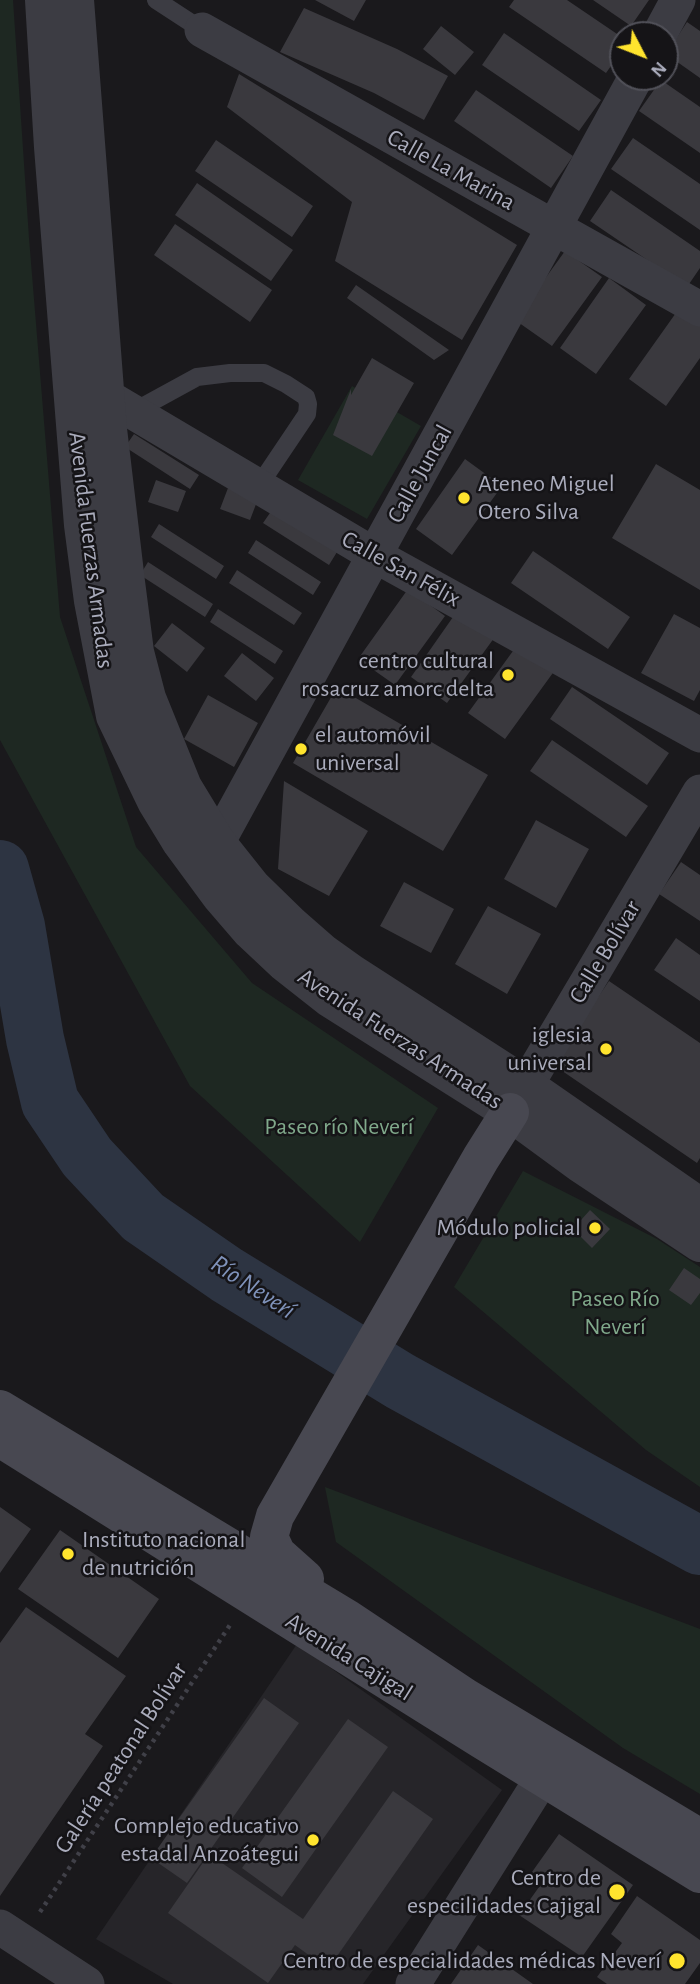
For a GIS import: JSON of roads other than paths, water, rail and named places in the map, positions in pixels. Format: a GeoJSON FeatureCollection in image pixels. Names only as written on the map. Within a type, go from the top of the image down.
{"type":"FeatureCollection","features":[{"type":"Feature","properties":{"kind":"main road"},"geometry":{"type":"LineString","coordinates":[[348,1619],[277,1554],[269,1537],[275,1516],[518,1099]]}},
{"type":"Feature","properties":{"kind":"main road","name":"Avenida Cajigal"},"geometry":{"type":"LineString","coordinates":[[0,1409],[348,1619],[466,1697],[700,1838]]}},
{"type":"Feature","properties":{"kind":"main road","name":"Avenida Cajigal"},"geometry":{"type":"LineString","coordinates":[[0,1438],[700,1874]]}},
{"type":"Feature","properties":{"kind":"street","name":"Avenida Fuerzas Armadas"},"geometry":{"type":"LineString","coordinates":[[44,0],[83,525],[93,601],[115,716],[180,842],[208,855]]}},
{"type":"Feature","properties":{"kind":"street","name":"Avenida Fuerzas Armadas"},"geometry":{"type":"LineString","coordinates":[[75,0],[119,404],[126,582],[135,652],[147,698],[183,787],[220,895],[284,962],[321,992],[518,1099],[700,1207]]}},
{"type":"Feature","properties":{"kind":"street"},"geometry":{"type":"LineString","coordinates":[[666,21],[677,0]]}},
{"type":"Feature","properties":{"kind":"street","name":"Calle La Marina"},"geometry":{"type":"LineString","coordinates":[[202,30],[700,309]]}},
{"type":"Feature","properties":{"kind":"street","name":"Calle Juncal"},"geometry":{"type":"LineString","coordinates":[[208,855],[376,556],[628,91]]}},
{"type":"Feature","properties":{"kind":"street","name":"Calle San Félix"},"geometry":{"type":"LineString","coordinates":[[119,404],[376,556],[700,735]]}},
{"type":"Feature","properties":{"kind":"street","name":"Calle Bolívar"},"geometry":{"type":"LineString","coordinates":[[518,1099],[700,792]]}},
{"type":"Feature","properties":{"kind":"street","name":"Avenida Fuerzas Armadas"},"geometry":{"type":"LineString","coordinates":[[518,1099],[581,1164],[700,1243]]}},
{"type":"Feature","properties":{"kind":"street"},"geometry":{"type":"LineString","coordinates":[[413,1984],[543,1777]]}},
{"type":"Feature","properties":{"kind":"street"},"geometry":{"type":"LineString","coordinates":[[10,1933],[87,1984]]}},
{"type":"Feature","properties":{"kind":"lane"},"geometry":{"type":"LineString","coordinates":[[156,0],[202,30]]}},
{"type":"Feature","properties":{"kind":"lane"},"geometry":{"type":"LineString","coordinates":[[119,404],[197,377],[230,373],[264,373],[286,384],[306,397],[307,414],[258,486]]}},
{"type":"Feature","properties":{"kind":"waterway","name":"Río Neverí"},"geometry":{"type":"LineString","coordinates":[[0,869],[16,926],[35,1039],[50,1102],[87,1157],[143,1217],[227,1275],[400,1381],[700,1546]]}},
{"type":"Feature","properties":{"kind":"place","name":"Ateneo Miguel Otero Silva"},"geometry":{"type":"Point","coordinates":[464,498]}},
{"type":"Feature","properties":{"kind":"place","name":"centro cultural rosacruz amorc delta"},"geometry":{"type":"Point","coordinates":[508,675]}},
{"type":"Feature","properties":{"kind":"place","name":"el automóvil universal"},"geometry":{"type":"Point","coordinates":[301,749]}},
{"type":"Feature","properties":{"kind":"place","name":"iglesia universal"},"geometry":{"type":"Point","coordinates":[606,1049]}},
{"type":"Feature","properties":{"kind":"place","name":"Módulo policial"},"geometry":{"type":"Point","coordinates":[595,1228]}},
{"type":"Feature","properties":{"kind":"place","name":"Instituto nacional de nutrición"},"geometry":{"type":"Point","coordinates":[68,1554]}},
{"type":"Feature","properties":{"kind":"place","name":"Complejo educativo estadal Anzoátegui"},"geometry":{"type":"Point","coordinates":[313,1840]}},
{"type":"Feature","properties":{"kind":"place","name":"Centro de especilidades Cajigal"},"geometry":{"type":"Point","coordinates":[617,1892]}},
{"type":"Feature","properties":{"kind":"place","name":"Centro de especialidades médicas Neverí"},"geometry":{"type":"Point","coordinates":[677,1961]}},
{"type":"Feature","properties":{"kind":"park label","name":"Paseo río Neverí"},"geometry":{"type":"Point","coordinates":[339,1127]}},
{"type":"Feature","properties":{"kind":"park label","name":"Paseo Río Neverí"},"geometry":{"type":"Point","coordinates":[615,1313]}}]}
